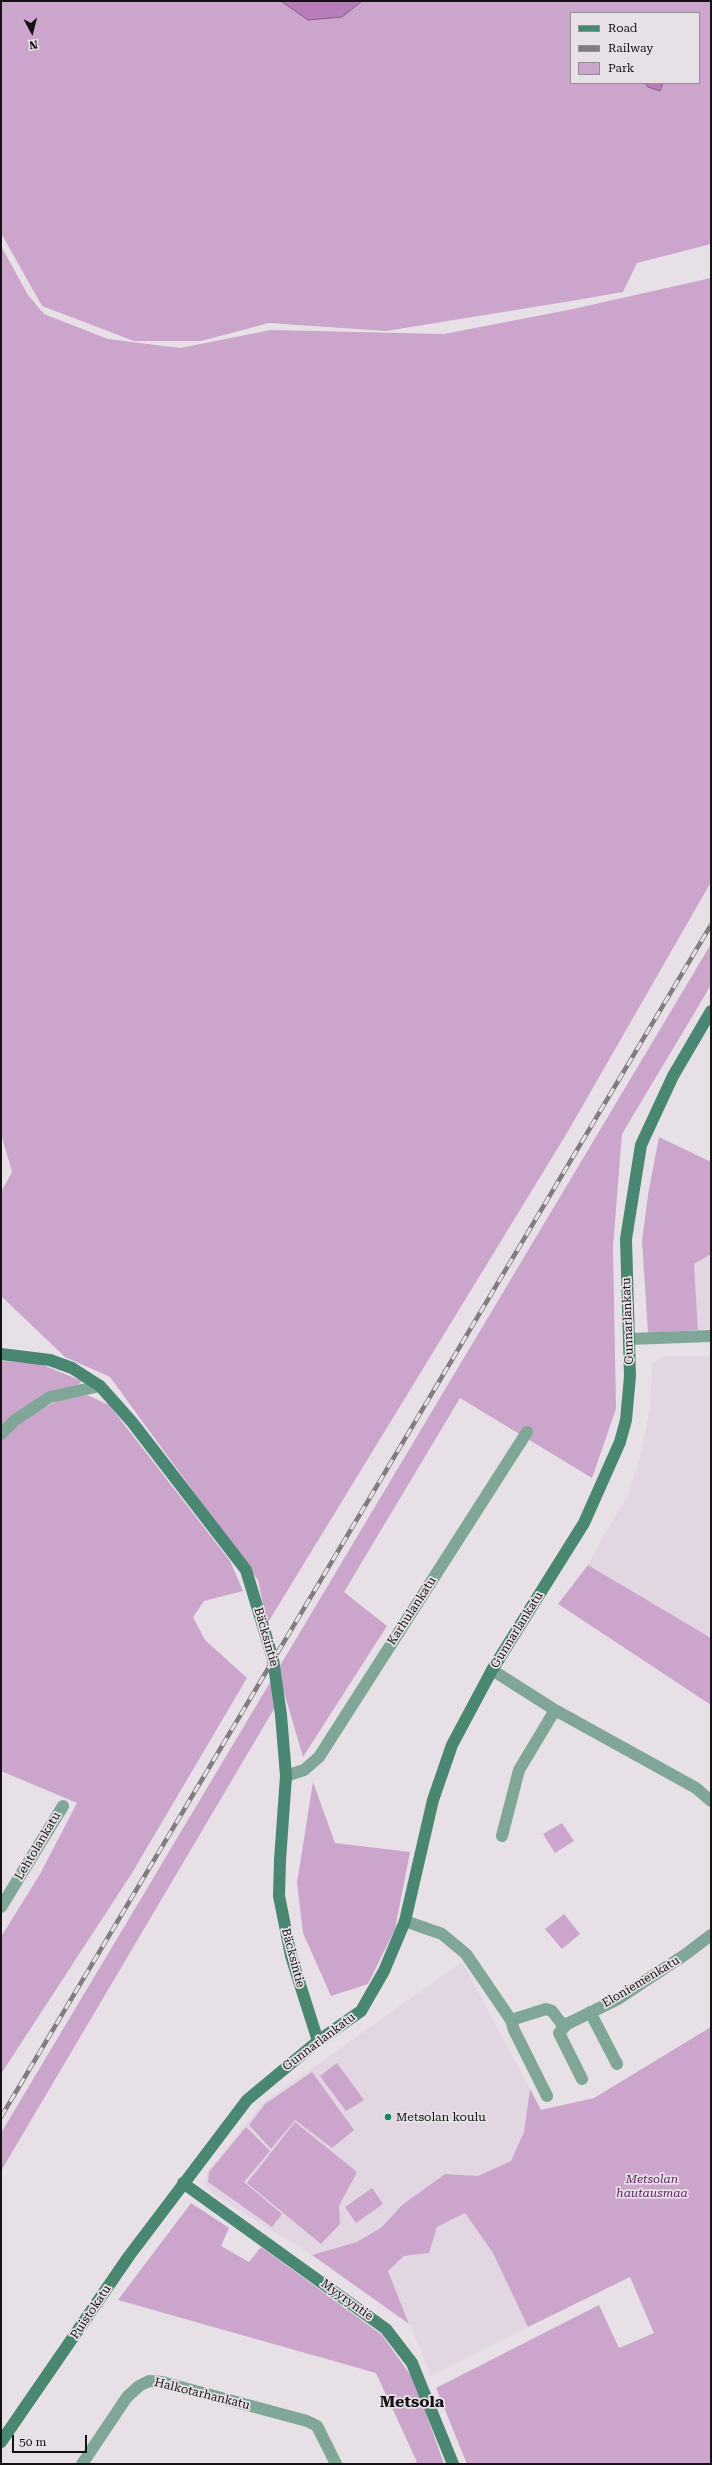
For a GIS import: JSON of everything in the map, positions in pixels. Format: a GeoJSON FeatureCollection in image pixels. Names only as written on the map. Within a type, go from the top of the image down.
{"type":"FeatureCollection","features":[{"type":"Feature","properties":{"kind":"street","name":"Gunnarlankatu"},"geometry":{"type":"LineString","coordinates":[[183,2183],[247,2100],[318,2041],[361,2011],[384,1971],[405,1921],[433,1800],[452,1745],[492,1670],[584,1523],[616,1454],[626,1420],[629,1398],[626,1239],[641,1145],[673,1076],[711,1011]]}},
{"type":"Feature","properties":{"kind":"street"},"geometry":{"type":"LineString","coordinates":[[629,1339],[711,1336]]}},
{"type":"Feature","properties":{"kind":"street","name":"Bäcksintie"},"geometry":{"type":"LineString","coordinates":[[1,1354],[50,1360],[72,1368],[100,1386],[132,1422],[246,1570],[273,1659],[278,1686],[286,1776],[280,1860],[280,1896],[291,1956],[318,2041]]}},
{"type":"Feature","properties":{"kind":"street"},"geometry":{"type":"LineString","coordinates":[[1,1434],[15,1420],[50,1397],[100,1386]]}},
{"type":"Feature","properties":{"kind":"street","name":"Karhulankatu"},"geometry":{"type":"LineString","coordinates":[[286,1776],[304,1770],[319,1757],[527,1432]]}},
{"type":"Feature","properties":{"kind":"street"},"geometry":{"type":"LineString","coordinates":[[492,1670],[555,1710],[696,1788],[711,1801]]}},
{"type":"Feature","properties":{"kind":"street"},"geometry":{"type":"LineString","coordinates":[[502,1836],[519,1770],[555,1710]]}},
{"type":"Feature","properties":{"kind":"street","name":"Lehtolankatu"},"geometry":{"type":"LineString","coordinates":[[1,1907],[63,1806]]}},
{"type":"Feature","properties":{"kind":"street"},"geometry":{"type":"LineString","coordinates":[[405,1921],[442,1934],[466,1954],[511,2020],[514,2030],[547,2096]]}},
{"type":"Feature","properties":{"kind":"street","name":"Eloniemenkatu"},"geometry":{"type":"LineString","coordinates":[[567,2024],[618,1999],[686,1954],[711,1935]]}},
{"type":"Feature","properties":{"kind":"street"},"geometry":{"type":"LineString","coordinates":[[511,2020],[546,2009],[552,2012],[561,2023],[567,2024]]}},
{"type":"Feature","properties":{"kind":"street"},"geometry":{"type":"LineString","coordinates":[[590,2012],[617,2064]]}},
{"type":"Feature","properties":{"kind":"street"},"geometry":{"type":"LineString","coordinates":[[567,2024],[559,2033],[582,2079]]}},
{"type":"Feature","properties":{"kind":"street","name":"Puistokatu"},"geometry":{"type":"LineString","coordinates":[[1,2442],[129,2256],[183,2183]]}},
{"type":"Feature","properties":{"kind":"street","name":"Myyryntie"},"geometry":{"type":"LineString","coordinates":[[183,2183],[386,2329],[412,2363],[453,2464]]}},
{"type":"Feature","properties":{"kind":"street","name":"Halkotarhankatu"},"geometry":{"type":"LineString","coordinates":[[82,2464],[127,2397],[138,2386],[149,2381],[162,2382],[307,2421],[318,2426],[336,2464]]}},
{"type":"Feature","properties":{"kind":"shaded area"},"geometry":{"type":"Polygon","coordinates":[[[281,1],[362,1],[342,17],[308,20],[281,1]]]}},
{"type":"Feature","properties":{"kind":"shaded area"},"geometry":{"type":"Polygon","coordinates":[[[646,84],[663,84],[660,91],[648,87],[646,84]]]}},
{"type":"Feature","properties":{"kind":"shaded area"},"geometry":{"type":"Polygon","coordinates":[[[711,1254],[711,1329],[698,1330],[694,1264],[711,1254]]]}},
{"type":"Feature","properties":{"kind":"shaded area"},"geometry":{"type":"Polygon","coordinates":[[[664,1356],[711,1356],[711,1638],[588,1565],[627,1497],[641,1454],[650,1408],[652,1364],[664,1356]]]}},
{"type":"Feature","properties":{"kind":"shaded area","name":"Metsolan koulu"},"geometry":{"type":"Polygon","coordinates":[[[462,1962],[530,2089],[524,2132],[511,2161],[478,2176],[445,2174],[402,2205],[382,2227],[357,2242],[312,2255],[213,2194],[204,2184],[208,2171],[263,2103],[462,1962]]]}},
{"type":"Feature","properties":{"kind":"shaded area"},"geometry":{"type":"Polygon","coordinates":[[[465,2213],[493,2253],[528,2327],[431,2376],[388,2271],[404,2256],[428,2253],[437,2227],[465,2213]]]}},
{"type":"Feature","properties":{"kind":"green space"},"geometry":{"type":"Polygon","coordinates":[[[1,1],[711,1],[711,244],[637,263],[623,292],[386,331],[269,323],[201,341],[134,341],[42,306],[1,233],[1,1]]]}},
{"type":"Feature","properties":{"kind":"green space"},"geometry":{"type":"Polygon","coordinates":[[[1,246],[28,295],[44,314],[108,339],[180,348],[271,330],[444,334],[573,309],[711,278],[711,882],[567,1133],[267,1624],[258,1580],[110,1377],[65,1357],[1,1296],[1,1192],[12,1172],[1,1134],[1,246]]]}},
{"type":"Feature","properties":{"kind":"green space"},"geometry":{"type":"Polygon","coordinates":[[[711,944],[711,985],[622,1134],[613,1247],[616,1409],[592,1478],[460,1398],[344,1592],[387,1626],[303,1757],[284,1692],[1,2171],[1,2133],[711,944]]]}},
{"type":"Feature","properties":{"kind":"green space"},"geometry":{"type":"Polygon","coordinates":[[[659,1137],[711,1162],[711,1254],[694,1264],[698,1330],[648,1333],[642,1241],[648,1195],[659,1137]]]}},
{"type":"Feature","properties":{"kind":"green space"},"geometry":{"type":"Polygon","coordinates":[[[1,1361],[38,1363],[82,1381],[77,1386],[56,1390],[27,1405],[1,1426],[1,1361]]]}},
{"type":"Feature","properties":{"kind":"green space"},"geometry":{"type":"Polygon","coordinates":[[[87,1395],[109,1405],[230,1561],[243,1591],[204,1601],[193,1617],[205,1640],[247,1678],[132,1873],[1,2074],[1,1937],[40,1874],[77,1803],[1,1771],[1,1441],[19,1422],[59,1400],[87,1395]]]}},
{"type":"Feature","properties":{"kind":"green space"},"geometry":{"type":"Polygon","coordinates":[[[588,1565],[711,1638],[711,1705],[558,1604],[588,1565]]]}},
{"type":"Feature","properties":{"kind":"green space"},"geometry":{"type":"Polygon","coordinates":[[[313,1782],[335,1843],[410,1852],[395,1929],[368,1984],[331,1996],[303,1933],[297,1883],[313,1782]]]}},
{"type":"Feature","properties":{"kind":"green space"},"geometry":{"type":"Polygon","coordinates":[[[562,1823],[574,1841],[555,1853],[543,1834],[562,1823]]]}},
{"type":"Feature","properties":{"kind":"green space"},"geometry":{"type":"Polygon","coordinates":[[[564,1914],[580,1934],[562,1949],[545,1929],[564,1914]]]}},
{"type":"Feature","properties":{"kind":"green space","name":"Metsolan hautausmaa"},"geometry":{"type":"Polygon","coordinates":[[[711,2027],[711,2464],[467,2464],[436,2388],[599,2305],[619,2348],[654,2333],[630,2277],[528,2327],[493,2253],[465,2213],[437,2227],[429,2253],[404,2256],[388,2271],[409,2324],[312,2255],[357,2242],[382,2227],[402,2205],[445,2174],[478,2176],[511,2161],[524,2132],[530,2089],[541,2110],[594,2098],[711,2027]]]}},
{"type":"Feature","properties":{"kind":"green space"},"geometry":{"type":"Polygon","coordinates":[[[337,2063],[364,2100],[346,2111],[320,2076],[337,2063]]]}},
{"type":"Feature","properties":{"kind":"green space"},"geometry":{"type":"Polygon","coordinates":[[[312,2072],[354,2130],[332,2148],[295,2120],[271,2149],[249,2125],[265,2104],[312,2072]]]}},
{"type":"Feature","properties":{"kind":"green space"},"geometry":{"type":"Polygon","coordinates":[[[295,2122],[357,2172],[339,2206],[340,2224],[321,2244],[247,2183],[295,2122]]]}},
{"type":"Feature","properties":{"kind":"green space"},"geometry":{"type":"Polygon","coordinates":[[[246,2127],[270,2151],[244,2182],[282,2214],[272,2227],[208,2182],[209,2172],[246,2127]]]}},
{"type":"Feature","properties":{"kind":"green space"},"geometry":{"type":"Polygon","coordinates":[[[372,2188],[383,2204],[356,2223],[345,2207],[372,2188]]]}},
{"type":"Feature","properties":{"kind":"green space"},"geometry":{"type":"Polygon","coordinates":[[[191,2203],[229,2228],[221,2246],[249,2262],[261,2247],[382,2335],[414,2380],[444,2464],[411,2464],[417,2462],[376,2373],[118,2300],[191,2203]]]}},
{"type":"Feature","properties":{"kind":"railway"},"geometry":{"type":"LineString","coordinates":[[1,2117],[711,925]]}},
{"type":"Feature","properties":{"kind":"place","name":"Metsolan koulu"},"geometry":{"type":"Point","coordinates":[388,2117]}},
{"type":"Feature","properties":{"kind":"district","name":"Metsola"},"geometry":{"type":"Point","coordinates":[412,2402]}}]}
